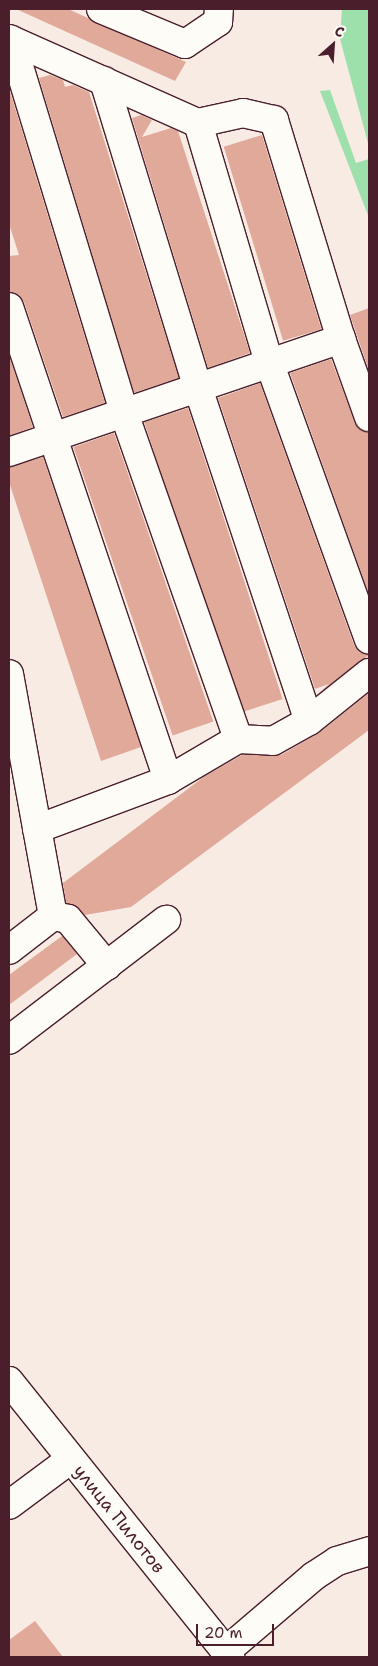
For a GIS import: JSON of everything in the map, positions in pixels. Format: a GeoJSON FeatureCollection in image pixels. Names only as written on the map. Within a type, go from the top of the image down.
{"type":"FeatureCollection","features":[{"type":"Feature","properties":{"kind":"street"},"geometry":{"type":"LineString","coordinates":[[101,9],[139,17],[185,44],[218,22],[219,9]]}},
{"type":"Feature","properties":{"kind":"street"},"geometry":{"type":"LineString","coordinates":[[10,39],[198,124],[243,113],[274,120],[341,339],[369,417]]}},
{"type":"Feature","properties":{"kind":"street"},"geometry":{"type":"LineString","coordinates":[[10,39],[124,413],[238,738]]}},
{"type":"Feature","properties":{"kind":"street"},"geometry":{"type":"LineString","coordinates":[[104,82],[198,388],[309,721]]}},
{"type":"Feature","properties":{"kind":"street"},"geometry":{"type":"LineString","coordinates":[[198,124],[268,362],[369,640]]}},
{"type":"Feature","properties":{"kind":"street"},"geometry":{"type":"LineString","coordinates":[[9,307],[51,438],[168,780]]}},
{"type":"Feature","properties":{"kind":"street"},"geometry":{"type":"LineString","coordinates":[[9,452],[198,388],[268,362],[341,339]]}},
{"type":"Feature","properties":{"kind":"street"},"geometry":{"type":"LineString","coordinates":[[37,829],[168,780],[238,738],[273,741],[309,721],[369,673]]}},
{"type":"Feature","properties":{"kind":"street"},"geometry":{"type":"LineString","coordinates":[[9,674],[53,916]]}},
{"type":"Feature","properties":{"kind":"street"},"geometry":{"type":"LineString","coordinates":[[9,950],[53,916],[68,919],[106,966]]}},
{"type":"Feature","properties":{"kind":"street"},"geometry":{"type":"LineString","coordinates":[[9,1040],[166,920]]}},
{"type":"Feature","properties":{"kind":"street","name":"улица Пилотов"},"geometry":{"type":"LineString","coordinates":[[9,1381],[227,1654]]}},
{"type":"Feature","properties":{"kind":"street"},"geometry":{"type":"LineString","coordinates":[[9,1505],[71,1459]]}},
{"type":"Feature","properties":{"kind":"street"},"geometry":{"type":"LineString","coordinates":[[227,1654],[314,1576],[337,1561],[369,1551]]}},
{"type":"Feature","properties":{"kind":"green space"},"geometry":{"type":"Polygon","coordinates":[[[342,9],[369,9],[369,147],[340,39],[342,9]]]}},
{"type":"Feature","properties":{"kind":"green space"},"geometry":{"type":"Polygon","coordinates":[[[330,90],[356,163],[369,159],[369,218],[320,91],[330,90]]]}},
{"type":"Feature","properties":{"kind":"building"},"geometry":{"type":"Polygon","coordinates":[[[16,9],[68,9],[186,62],[175,81],[16,9]]]}},
{"type":"Feature","properties":{"kind":"building"},"geometry":{"type":"Polygon","coordinates":[[[50,75],[63,80],[65,87],[73,85],[89,92],[179,378],[134,393],[39,78],[50,75]]]}},
{"type":"Feature","properties":{"kind":"building"},"geometry":{"type":"Polygon","coordinates":[[[9,88],[105,403],[63,417],[24,302],[19,295],[9,292],[9,256],[19,255],[9,224],[9,88]]]}},
{"type":"Feature","properties":{"kind":"building"},"geometry":{"type":"Polygon","coordinates":[[[141,115],[152,120],[142,137],[171,128],[178,131],[250,353],[208,368],[132,118],[141,115]]]}},
{"type":"Feature","properties":{"kind":"building"},"geometry":{"type":"Polygon","coordinates":[[[262,135],[321,329],[283,341],[224,147],[262,135]]]}},
{"type":"Feature","properties":{"kind":"building"},"geometry":{"type":"Polygon","coordinates":[[[369,308],[369,371],[350,315],[369,308]]]}},
{"type":"Feature","properties":{"kind":"building"},"geometry":{"type":"Polygon","coordinates":[[[9,355],[33,427],[9,436],[9,355]]]}},
{"type":"Feature","properties":{"kind":"building"},"geometry":{"type":"Polygon","coordinates":[[[331,359],[355,423],[359,429],[369,432],[369,595],[290,373],[331,359]]]}},
{"type":"Feature","properties":{"kind":"building"},"geometry":{"type":"Polygon","coordinates":[[[260,383],[354,645],[359,652],[369,655],[317,695],[329,684],[315,689],[218,398],[260,383]]]}},
{"type":"Feature","properties":{"kind":"building"},"geometry":{"type":"Polygon","coordinates":[[[188,408],[283,699],[239,713],[144,422],[188,408]]]}},
{"type":"Feature","properties":{"kind":"building"},"geometry":{"type":"Polygon","coordinates":[[[114,433],[213,721],[173,735],[73,447],[114,433]]]}},
{"type":"Feature","properties":{"kind":"building"},"geometry":{"type":"Polygon","coordinates":[[[43,457],[141,747],[101,761],[9,482],[9,467],[43,457]]]}},
{"type":"Feature","properties":{"kind":"building"},"geometry":{"type":"Polygon","coordinates":[[[369,693],[369,730],[131,907],[85,915],[66,903],[63,883],[205,776],[242,755],[281,755],[319,733],[369,693]]]}},
{"type":"Feature","properties":{"kind":"building"},"geometry":{"type":"Polygon","coordinates":[[[62,936],[77,954],[9,1005],[9,975],[62,936]]]}},
{"type":"Feature","properties":{"kind":"building"},"geometry":{"type":"Polygon","coordinates":[[[35,1621],[63,1657],[9,1657],[9,1640],[35,1621]]]}}]}
